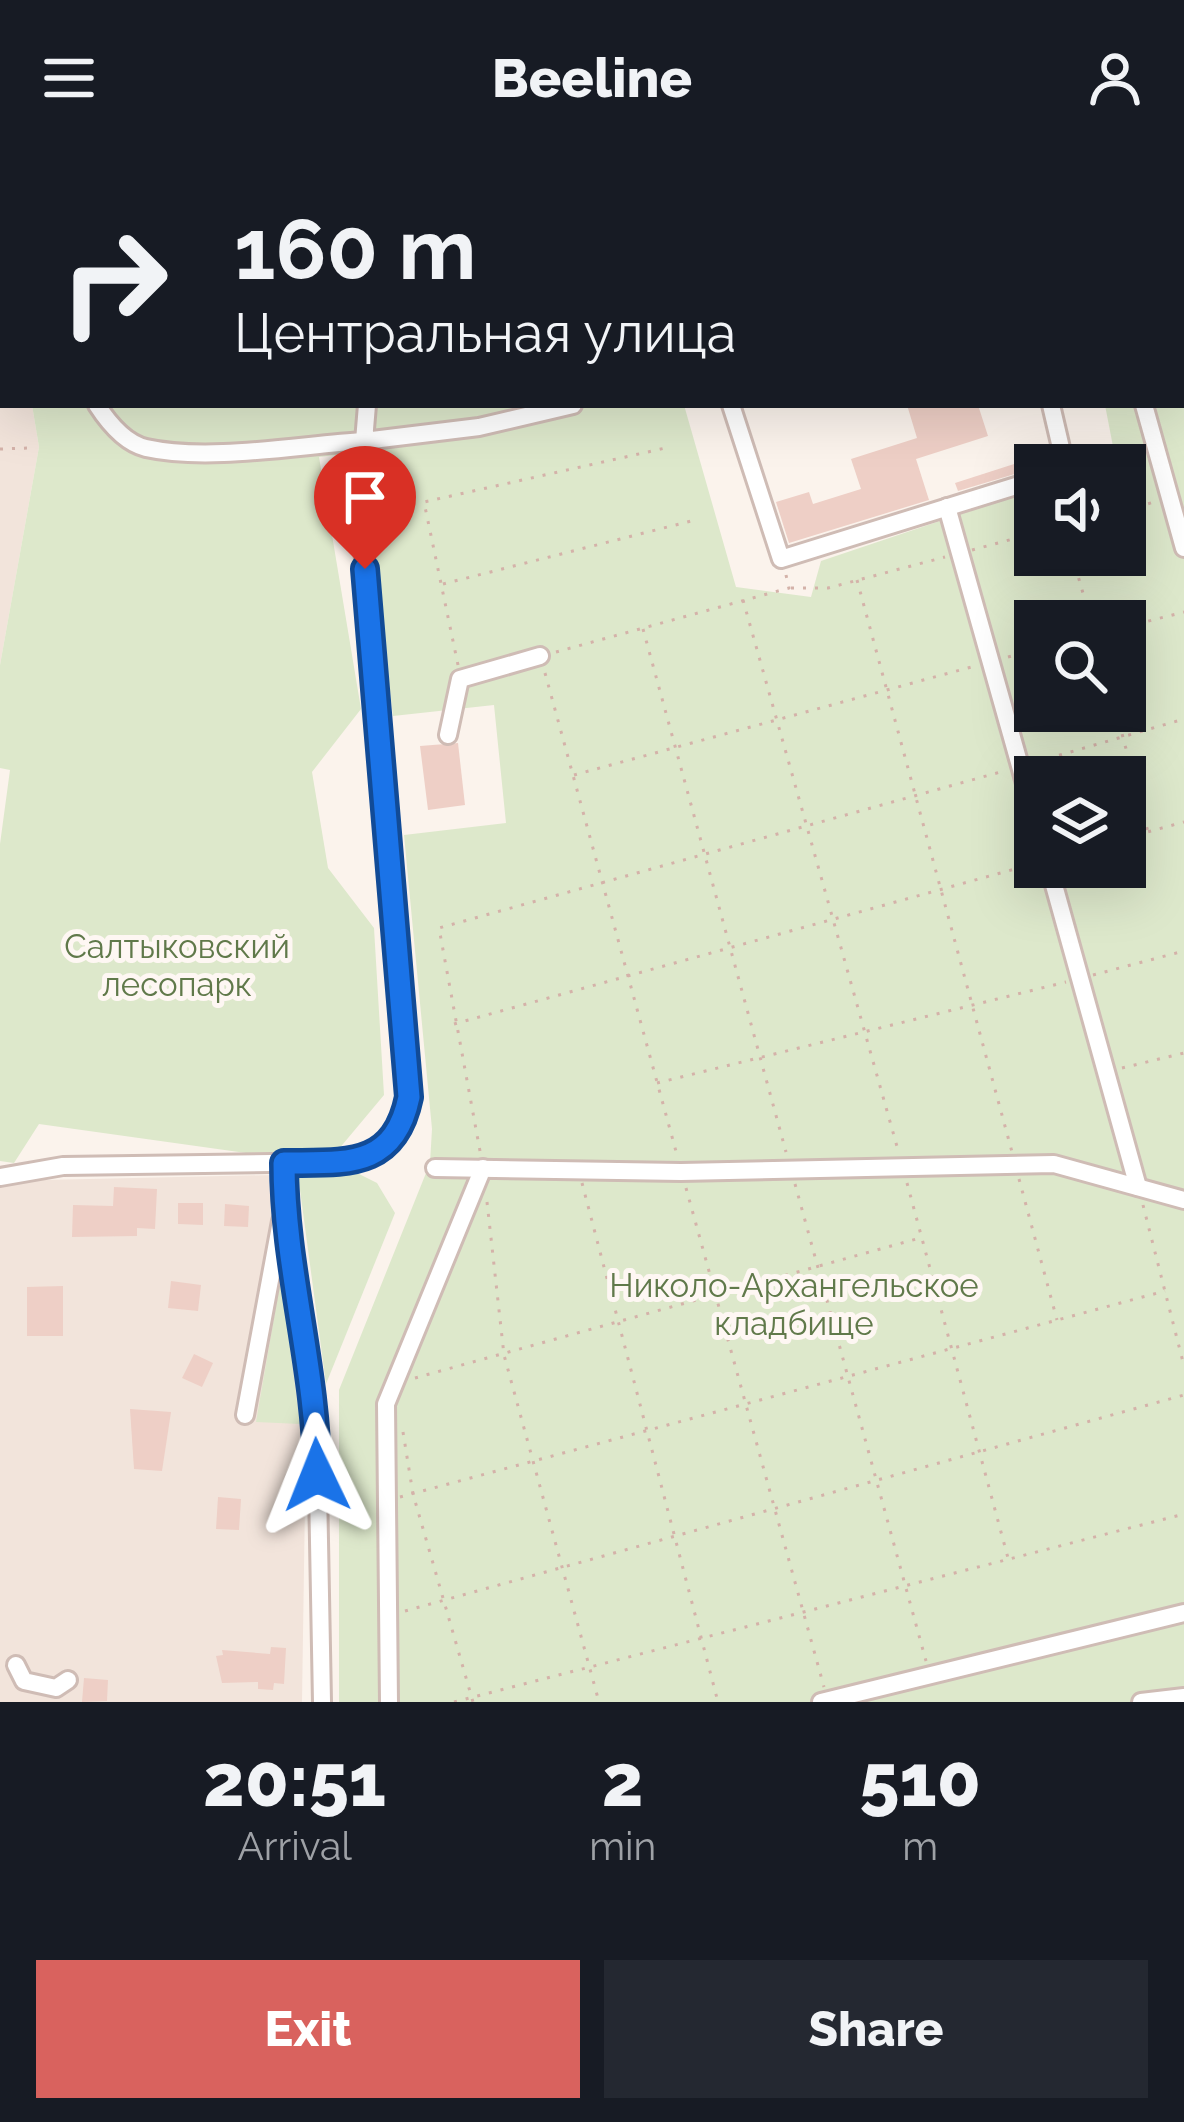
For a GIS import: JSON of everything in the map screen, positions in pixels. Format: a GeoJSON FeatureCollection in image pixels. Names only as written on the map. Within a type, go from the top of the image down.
{"type":"FeatureCollection","features":[{"type":"Feature","properties":{"kind":"street"},"geometry":{"type":"LineString","coordinates":[[99,408],[109,424],[142,448],[222,450],[364,441],[479,427],[560,408]]}},
{"type":"Feature","properties":{"kind":"street"},"geometry":{"type":"LineString","coordinates":[[0,1177],[63,1166],[342,1162],[384,1148],[404,1120],[409,1097],[355,457],[364,441],[367,408]]}},
{"type":"Feature","properties":{"kind":"street"},"geometry":{"type":"LineString","coordinates":[[478,408],[479,427]]}},
{"type":"Feature","properties":{"kind":"street"},"geometry":{"type":"LineString","coordinates":[[732,408],[781,559],[1014,486]]}},
{"type":"Feature","properties":{"kind":"street"},"geometry":{"type":"LineString","coordinates":[[1052,408],[1060,444]]}},
{"type":"Feature","properties":{"kind":"street"},"geometry":{"type":"LineString","coordinates":[[1145,408],[1184,548]]}},
{"type":"Feature","properties":{"kind":"street"},"geometry":{"type":"LineString","coordinates":[[947,507],[1017,756]]}},
{"type":"Feature","properties":{"kind":"street"},"geometry":{"type":"LineString","coordinates":[[448,735],[460,679],[540,656]]}},
{"type":"Feature","properties":{"kind":"street"},"geometry":{"type":"LineString","coordinates":[[1054,888],[1138,1187]]}},
{"type":"Feature","properties":{"kind":"street"},"geometry":{"type":"LineString","coordinates":[[284,1163],[284,1206],[317,1434],[322,1702]]}},
{"type":"Feature","properties":{"kind":"street"},"geometry":{"type":"LineString","coordinates":[[435,1168],[682,1172],[1054,1164],[1184,1200]]}},
{"type":"Feature","properties":{"kind":"street"},"geometry":{"type":"LineString","coordinates":[[389,1702],[386,1404],[483,1168]]}},
{"type":"Feature","properties":{"kind":"street"},"geometry":{"type":"LineString","coordinates":[[245,1415],[284,1206]]}},
{"type":"Feature","properties":{"kind":"street"},"geometry":{"type":"LineString","coordinates":[[824,1701],[1184,1613]]}},
{"type":"Feature","properties":{"kind":"street"},"geometry":{"type":"LineString","coordinates":[[16,1665],[24,1681],[32,1685],[56,1688],[69,1677],[67,1702]]}},
{"type":"Feature","properties":{"kind":"street"},"geometry":{"type":"LineString","coordinates":[[1141,1702],[1184,1697]]}},
{"type":"Feature","properties":{"kind":"path"},"geometry":{"type":"LineString","coordinates":[[460,679],[424,502],[670,447]]}},
{"type":"Feature","properties":{"kind":"path"},"geometry":{"type":"LineString","coordinates":[[0,449],[28,448]]}},
{"type":"Feature","properties":{"kind":"path"},"geometry":{"type":"LineString","coordinates":[[1146,504],[1170,498]]}},
{"type":"Feature","properties":{"kind":"path"},"geometry":{"type":"LineString","coordinates":[[441,585],[695,520]]}},
{"type":"Feature","properties":{"kind":"path"},"geometry":{"type":"LineString","coordinates":[[824,1701],[540,656],[789,588],[828,588],[1014,539]]}},
{"type":"Feature","properties":{"kind":"path"},"geometry":{"type":"LineString","coordinates":[[781,559],[789,588]]}},
{"type":"Feature","properties":{"kind":"path"},"geometry":{"type":"LineString","coordinates":[[857,580],[1057,1320]]}},
{"type":"Feature","properties":{"kind":"path"},"geometry":{"type":"LineString","coordinates":[[742,600],[903,1166],[1008,1558]]}},
{"type":"Feature","properties":{"kind":"path"},"geometry":{"type":"LineString","coordinates":[[1146,622],[1184,612]]}},
{"type":"Feature","properties":{"kind":"path"},"geometry":{"type":"LineString","coordinates":[[643,628],[930,1674]]}},
{"type":"Feature","properties":{"kind":"path"},"geometry":{"type":"LineString","coordinates":[[573,776],[1014,656]]}},
{"type":"Feature","properties":{"kind":"path"},"geometry":{"type":"LineString","coordinates":[[1056,756],[1184,719]]}},
{"type":"Feature","properties":{"kind":"path"},"geometry":{"type":"LineString","coordinates":[[1122,732],[1148,832],[1184,822]]}},
{"type":"Feature","properties":{"kind":"path"},"geometry":{"type":"LineString","coordinates":[[599,1702],[505,1355],[483,1168],[439,928],[1014,768]]}},
{"type":"Feature","properties":{"kind":"path"},"geometry":{"type":"LineString","coordinates":[[454,1024],[1014,869]]}},
{"type":"Feature","properties":{"kind":"path"},"geometry":{"type":"LineString","coordinates":[[657,1082],[1184,951]]}},
{"type":"Feature","properties":{"kind":"path"},"geometry":{"type":"LineString","coordinates":[[1106,1072],[1184,1053]]}},
{"type":"Feature","properties":{"kind":"path"},"geometry":{"type":"LineString","coordinates":[[579,1170],[718,1702]]}},
{"type":"Feature","properties":{"kind":"path"},"geometry":{"type":"LineString","coordinates":[[1138,1187],[1184,1366]]}},
{"type":"Feature","properties":{"kind":"path"},"geometry":{"type":"LineString","coordinates":[[395,1384],[716,1299],[922,1238]]}},
{"type":"Feature","properties":{"kind":"path"},"geometry":{"type":"LineString","coordinates":[[387,1501],[1165,1291]]}},
{"type":"Feature","properties":{"kind":"path"},"geometry":{"type":"LineString","coordinates":[[388,1616],[1184,1395]]}},
{"type":"Feature","properties":{"kind":"path"},"geometry":{"type":"LineString","coordinates":[[402,1428],[413,1494],[472,1700]]}},
{"type":"Feature","properties":{"kind":"path"},"geometry":{"type":"LineString","coordinates":[[454,1702],[1184,1514]]}},
{"type":"Feature","properties":{"kind":"shaded area"},"geometry":{"type":"Polygon","coordinates":[[[0,408],[32,408],[39,447],[0,665],[0,408]]]}},
{"type":"Feature","properties":{"kind":"shaded area"},"geometry":{"type":"Polygon","coordinates":[[[272,1175],[306,1435],[302,1702],[0,1702],[0,1181],[272,1175]]]}},
{"type":"Feature","properties":{"kind":"green space","name":"Николо-Архангельское кладбище"},"geometry":{"type":"Polygon","coordinates":[[[32,408],[685,408],[736,587],[811,597],[821,561],[1014,496],[1014,576],[1146,576],[1146,444],[1113,444],[1106,408],[1184,408],[1184,1702],[339,1702],[339,1390],[430,1163],[432,1129],[404,835],[506,823],[494,705],[393,716],[361,452],[319,457],[361,709],[312,772],[328,868],[374,928],[384,1095],[338,1150],[246,1153],[39,1124],[14,1163],[0,1161],[0,844],[10,770],[0,768],[0,665],[39,447],[32,408]]]}},
{"type":"Feature","properties":{"kind":"green space"},"geometry":{"type":"Polygon","coordinates":[[[353,1171],[377,1183],[395,1213],[326,1384],[298,1175],[353,1171]]]}},
{"type":"Feature","properties":{"kind":"green space"},"geometry":{"type":"Polygon","coordinates":[[[281,1277],[300,1424],[256,1422],[281,1277]]]}},
{"type":"Feature","properties":{"kind":"building"},"geometry":{"type":"Polygon","coordinates":[[[908,408],[979,408],[988,436],[916,459],[929,500],[789,543],[776,502],[809,492],[813,504],[861,489],[851,459],[917,438],[908,408]]]}},
{"type":"Feature","properties":{"kind":"building"},"geometry":{"type":"Polygon","coordinates":[[[1014,464],[1014,474],[958,491],[955,483],[1014,464]]]}},
{"type":"Feature","properties":{"kind":"building"},"geometry":{"type":"Polygon","coordinates":[[[458,743],[465,805],[428,810],[420,746],[458,743]]]}},
{"type":"Feature","properties":{"kind":"building"},"geometry":{"type":"Polygon","coordinates":[[[114,1187],[157,1189],[155,1229],[137,1228],[137,1236],[72,1237],[73,1205],[113,1206],[114,1187]]]}},
{"type":"Feature","properties":{"kind":"building"},"geometry":{"type":"Polygon","coordinates":[[[178,1203],[203,1203],[203,1225],[178,1224],[178,1203]]]}},
{"type":"Feature","properties":{"kind":"building"},"geometry":{"type":"Polygon","coordinates":[[[225,1204],[249,1206],[248,1227],[224,1226],[225,1204]]]}},
{"type":"Feature","properties":{"kind":"building"},"geometry":{"type":"Polygon","coordinates":[[[171,1281],[201,1285],[198,1311],[168,1308],[171,1281]]]}},
{"type":"Feature","properties":{"kind":"building"},"geometry":{"type":"Polygon","coordinates":[[[63,1286],[63,1336],[27,1336],[27,1287],[63,1286]]]}},
{"type":"Feature","properties":{"kind":"building"},"geometry":{"type":"Polygon","coordinates":[[[194,1354],[213,1363],[202,1387],[182,1378],[194,1354]]]}},
{"type":"Feature","properties":{"kind":"building"},"geometry":{"type":"Polygon","coordinates":[[[130,1409],[171,1412],[162,1471],[134,1469],[130,1409]]]}},
{"type":"Feature","properties":{"kind":"building"},"geometry":{"type":"Polygon","coordinates":[[[218,1497],[241,1499],[239,1530],[216,1529],[218,1497]]]}},
{"type":"Feature","properties":{"kind":"building"},"geometry":{"type":"Polygon","coordinates":[[[271,1647],[286,1648],[284,1684],[274,1683],[273,1690],[258,1689],[258,1682],[222,1683],[216,1656],[223,1655],[222,1650],[270,1654],[271,1647]]]}},
{"type":"Feature","properties":{"kind":"building"},"geometry":{"type":"Polygon","coordinates":[[[84,1678],[108,1680],[107,1701],[82,1702],[84,1678]]]}},
{"type":"Feature","properties":{"kind":"route"},"geometry":{"type":"LineString","coordinates":[[317,1475],[306,1327],[284,1206],[284,1163],[342,1162],[384,1148],[396,1138],[409,1097],[365,569]]}},
{"type":"Feature","properties":{"kind":"park label","name":"Салтыковский лесопарк"},"geometry":{"type":"Point","coordinates":[177,965]}}]}
